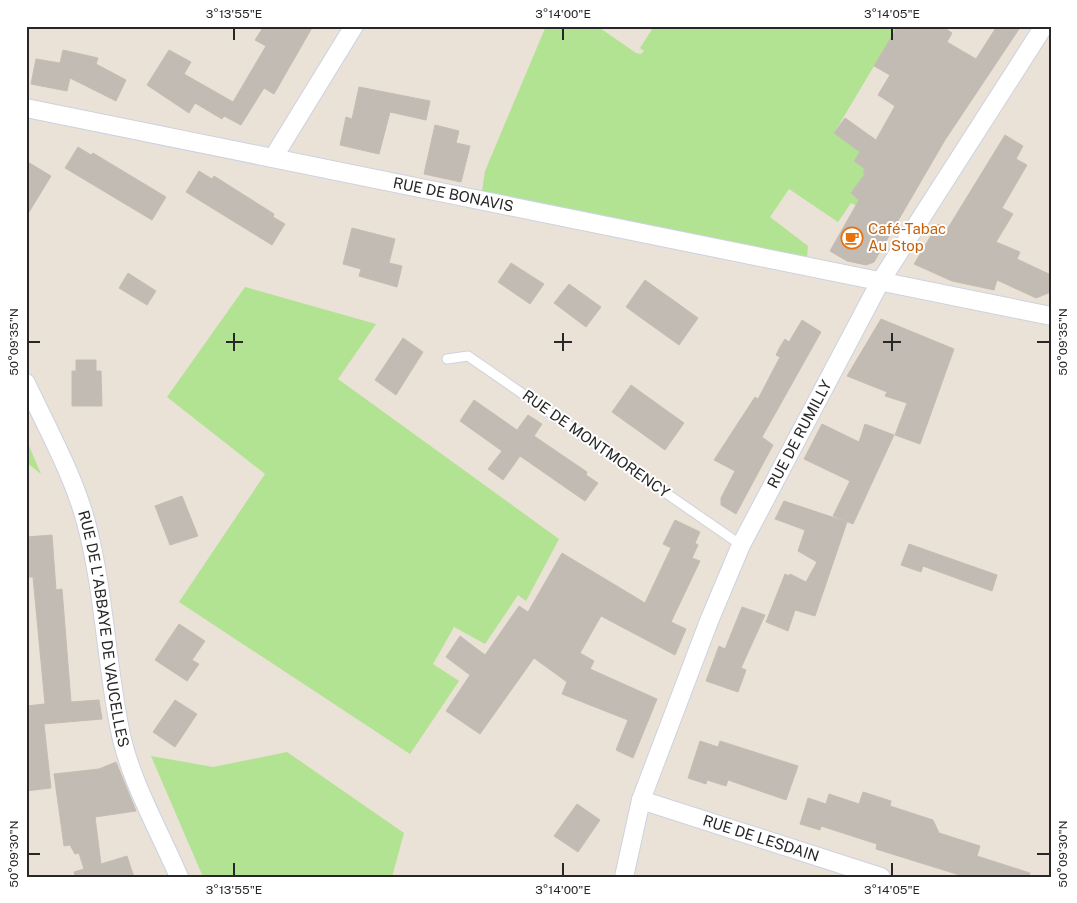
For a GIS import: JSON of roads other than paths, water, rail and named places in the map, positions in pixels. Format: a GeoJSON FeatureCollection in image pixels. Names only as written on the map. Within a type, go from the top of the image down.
{"type":"FeatureCollection","features":[{"type":"Feature","properties":{"kind":"street"},"geometry":{"type":"LineString","coordinates":[[273,158],[354,26]]}},
{"type":"Feature","properties":{"kind":"street","name":"RUE DE RUMILLY"},"geometry":{"type":"LineString","coordinates":[[624,877],[641,800],[709,621],[741,545],[880,282],[1044,26]]}},
{"type":"Feature","properties":{"kind":"street","name":"RUE DE BONAVIS"},"geometry":{"type":"LineString","coordinates":[[26,108],[1051,316]]}},
{"type":"Feature","properties":{"kind":"street","name":"RUE DE L'ABBAYE DE VAUCELLES"},"geometry":{"type":"LineString","coordinates":[[26,383],[68,476],[87,525],[101,589],[119,727],[134,776],[179,877]]}},
{"type":"Feature","properties":{"kind":"street","name":"RUE DE LESDAIN"},"geometry":{"type":"LineString","coordinates":[[641,800],[881,877]]}},
{"type":"Feature","properties":{"kind":"lane","name":"RUE DE MONTMORENCY"},"geometry":{"type":"LineString","coordinates":[[447,359],[468,356],[741,545]]}},
{"type":"Feature","properties":{"kind":"place","name":"Café-Tabac Au Stop"},"geometry":{"type":"Point","coordinates":[852,238]}}]}
